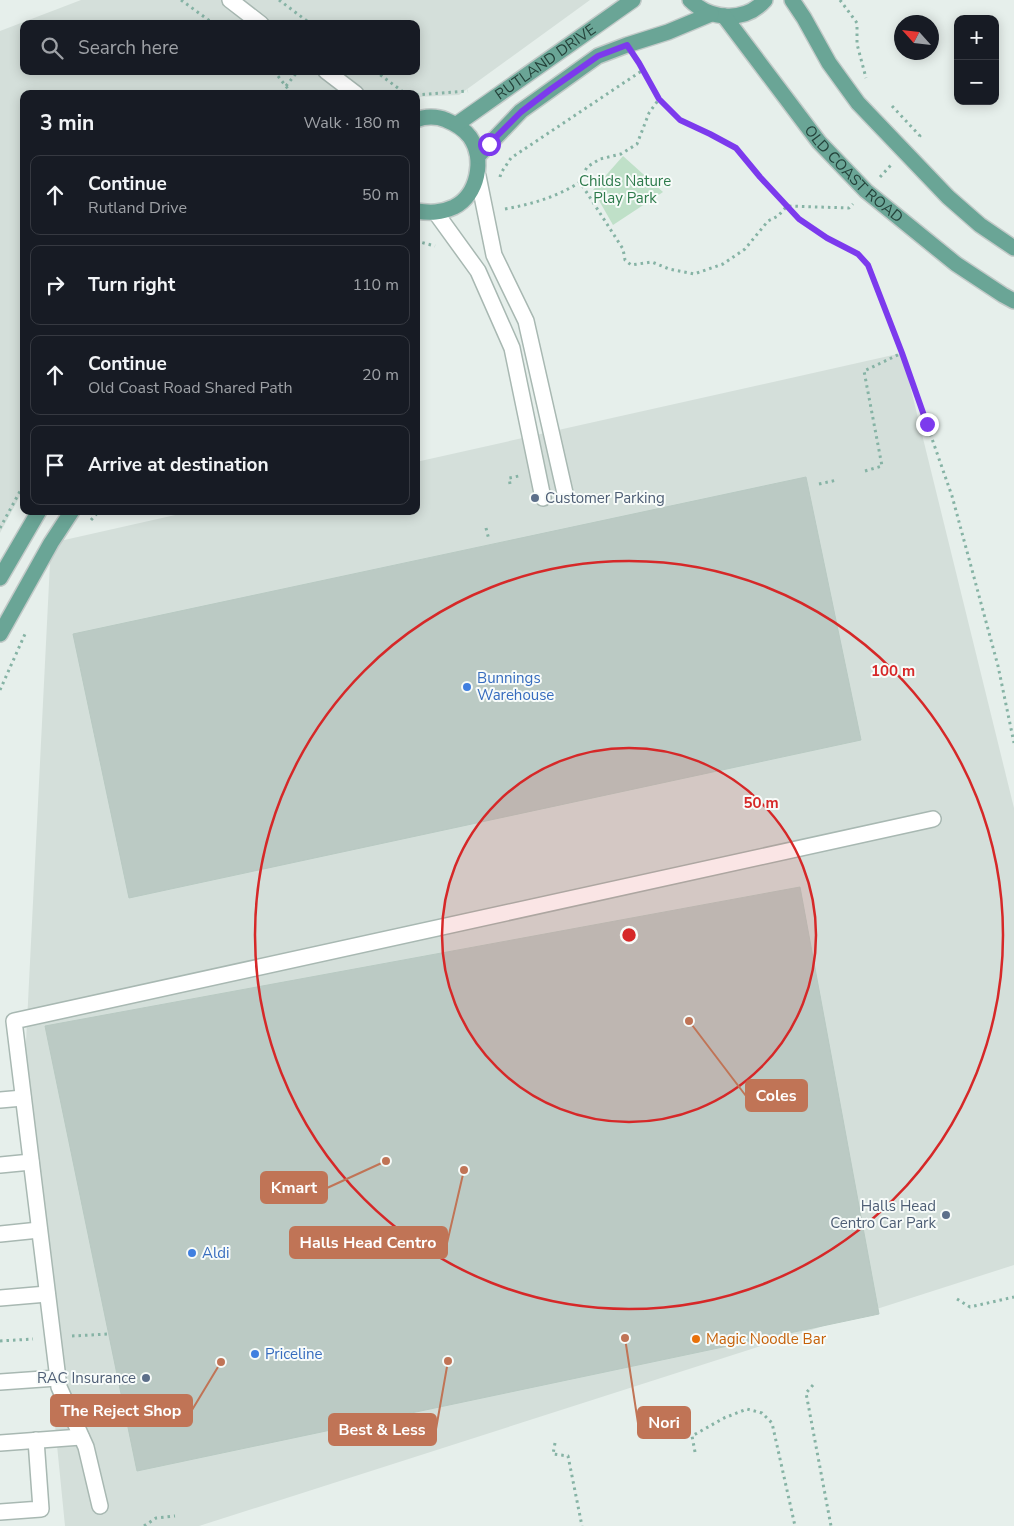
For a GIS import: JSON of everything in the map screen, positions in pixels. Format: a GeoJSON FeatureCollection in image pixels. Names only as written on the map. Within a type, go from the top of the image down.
{"type":"FeatureCollection","features":[{"type":"Feature","properties":{"kind":"main road","name":"RUTLAND DRIVE"},"geometry":{"type":"LineString","coordinates":[[458,124],[633,0]]}},
{"type":"Feature","properties":{"kind":"main road","name":"OLD COAST ROAD"},"geometry":{"type":"LineString","coordinates":[[690,0],[702,10],[717,15],[819,142],[866,191],[956,264],[1014,301]]}},
{"type":"Feature","properties":{"kind":"main road","name":"RUTLAND DRIVE"},"geometry":{"type":"LineString","coordinates":[[478,156],[521,112],[598,56],[717,15],[738,16],[750,12],[765,0]]}},
{"type":"Feature","properties":{"kind":"main road"},"geometry":{"type":"LineString","coordinates":[[792,0],[829,63],[858,103],[948,197],[980,225],[1014,248]]}},
{"type":"Feature","properties":{"kind":"main road"},"geometry":{"type":"LineString","coordinates":[[420,118],[440,117],[458,124],[471,138],[478,156],[478,176],[470,194],[455,207],[436,213],[420,211]]}},
{"type":"Feature","properties":{"kind":"main road"},"geometry":{"type":"LineString","coordinates":[[0,578],[37,515]]}},
{"type":"Feature","properties":{"kind":"main road"},"geometry":{"type":"LineString","coordinates":[[0,634],[51,543],[69,515]]}},
{"type":"Feature","properties":{"kind":"street"},"geometry":{"type":"LineString","coordinates":[[230,0],[256,20]]}},
{"type":"Feature","properties":{"kind":"street"},"geometry":{"type":"LineString","coordinates":[[331,75],[351,90]]}},
{"type":"Feature","properties":{"kind":"street"},"geometry":{"type":"LineString","coordinates":[[478,176],[494,255],[526,321],[565,493]]}},
{"type":"Feature","properties":{"kind":"street"},"geometry":{"type":"LineString","coordinates":[[436,213],[478,271],[512,348],[543,498]]}},
{"type":"Feature","properties":{"kind":"street"},"geometry":{"type":"LineString","coordinates":[[100,1506],[86,1446],[59,1387],[57,1378],[14,1021],[933,819]]}},
{"type":"Feature","properties":{"kind":"street"},"geometry":{"type":"LineString","coordinates":[[0,1100],[23,1098]]}},
{"type":"Feature","properties":{"kind":"street"},"geometry":{"type":"LineString","coordinates":[[0,1165],[31,1162]]}},
{"type":"Feature","properties":{"kind":"street"},"geometry":{"type":"LineString","coordinates":[[0,1234],[39,1230]]}},
{"type":"Feature","properties":{"kind":"street"},"geometry":{"type":"LineString","coordinates":[[0,1298],[47,1294]]}},
{"type":"Feature","properties":{"kind":"street"},"geometry":{"type":"LineString","coordinates":[[0,1382],[57,1378]]}},
{"type":"Feature","properties":{"kind":"street"},"geometry":{"type":"LineString","coordinates":[[0,1443],[82,1437]]}},
{"type":"Feature","properties":{"kind":"street"},"geometry":{"type":"LineString","coordinates":[[0,1512],[41,1509],[36,1440]]}},
{"type":"Feature","properties":{"kind":"path"},"geometry":{"type":"LineString","coordinates":[[181,0],[208,20]]}},
{"type":"Feature","properties":{"kind":"path"},"geometry":{"type":"LineString","coordinates":[[279,0],[306,20]]}},
{"type":"Feature","properties":{"kind":"path"},"geometry":{"type":"LineString","coordinates":[[627,45],[659,99],[680,120],[736,148],[799,219],[827,238],[858,254],[868,265],[902,353],[952,496],[998,666],[1014,743]]}},
{"type":"Feature","properties":{"kind":"path"},"geometry":{"type":"LineString","coordinates":[[499,180],[501,173],[511,158],[643,70]]}},
{"type":"Feature","properties":{"kind":"path"},"geometry":{"type":"LineString","coordinates":[[277,75],[289,90]]}},
{"type":"Feature","properties":{"kind":"path"},"geometry":{"type":"LineString","coordinates":[[286,86],[295,75]]}},
{"type":"Feature","properties":{"kind":"path"},"geometry":{"type":"LineString","coordinates":[[380,75],[401,90]]}},
{"type":"Feature","properties":{"kind":"path"},"geometry":{"type":"LineString","coordinates":[[420,95],[472,91]]}},
{"type":"Feature","properties":{"kind":"path"},"geometry":{"type":"LineString","coordinates":[[486,218],[500,210],[542,201],[570,188],[580,182],[587,167],[600,159],[621,154],[637,144],[649,113],[659,99]]}},
{"type":"Feature","properties":{"kind":"path"},"geometry":{"type":"LineString","coordinates":[[580,182],[623,249],[625,260],[631,265],[652,262],[669,269],[694,274],[723,264],[745,249],[768,221],[778,216],[787,206]]}},
{"type":"Feature","properties":{"kind":"path"},"geometry":{"type":"LineString","coordinates":[[420,242],[439,247],[443,240],[452,235]]}},
{"type":"Feature","properties":{"kind":"path"},"geometry":{"type":"LineString","coordinates":[[865,471],[882,466],[864,371],[902,353]]}},
{"type":"Feature","properties":{"kind":"path"},"geometry":{"type":"LineString","coordinates":[[510,484],[509,478],[520,476],[524,472]]}},
{"type":"Feature","properties":{"kind":"path"},"geometry":{"type":"LineString","coordinates":[[819,484],[837,480]]}},
{"type":"Feature","properties":{"kind":"path"},"geometry":{"type":"LineString","coordinates":[[0,528],[20,491]]}},
{"type":"Feature","properties":{"kind":"path"},"geometry":{"type":"LineString","coordinates":[[90,521],[95,515]]}},
{"type":"Feature","properties":{"kind":"path"},"geometry":{"type":"LineString","coordinates":[[486,528],[489,540]]}},
{"type":"Feature","properties":{"kind":"path"},"geometry":{"type":"LineString","coordinates":[[0,690],[29,625]]}},
{"type":"Feature","properties":{"kind":"path"},"geometry":{"type":"LineString","coordinates":[[958,1300],[970,1307],[1014,1298]]}},
{"type":"Feature","properties":{"kind":"path"},"geometry":{"type":"LineString","coordinates":[[813,1385],[806,1393],[831,1526]]}},
{"type":"Feature","properties":{"kind":"path"},"geometry":{"type":"LineString","coordinates":[[694,1452],[692,1436],[724,1418],[747,1409],[762,1413],[772,1423],[795,1526]]}},
{"type":"Feature","properties":{"kind":"path"},"geometry":{"type":"LineString","coordinates":[[555,1443],[553,1454],[568,1456],[582,1526]]}},
{"type":"Feature","properties":{"kind":"path"},"geometry":{"type":"LineString","coordinates":[[144,1526],[156,1518],[175,1516]]}},
{"type":"Feature","properties":{"kind":"shaded area"},"geometry":{"type":"Polygon","coordinates":[[[81,0],[590,0],[459,95],[420,97],[420,90],[20,90],[20,496],[0,533],[0,31],[20,23],[20,75],[420,75],[420,20],[29,20],[81,0]]]}},
{"type":"Feature","properties":{"kind":"shaded area"},"geometry":{"type":"Polygon","coordinates":[[[902,353],[1014,808],[1014,1265],[199,1526],[65,1526],[23,1102],[51,543],[175,515],[420,515],[420,461],[902,353]]]}},
{"type":"Feature","properties":{"kind":"green space","name":"Childs Nature Play Park"},"geometry":{"type":"Polygon","coordinates":[[[623,156],[663,192],[613,225],[593,190],[623,156]]]}},
{"type":"Feature","properties":{"kind":"building","name":"Bunnings Warehouse"},"geometry":{"type":"Polygon","coordinates":[[[806,477],[861,740],[129,898],[73,634],[806,477]]]}},
{"type":"Feature","properties":{"kind":"building"},"geometry":{"type":"Polygon","coordinates":[[[800,887],[879,1314],[137,1471],[45,1026],[800,887]]]}},
{"type":"Feature","properties":{"kind":"place","name":"Customer Parking"},"geometry":{"type":"Point","coordinates":[535,498]}},
{"type":"Feature","properties":{"kind":"place","name":"Bunnings Warehouse"},"geometry":{"type":"Point","coordinates":[467,687]}},
{"type":"Feature","properties":{"kind":"place","name":"Coles"},"geometry":{"type":"Point","coordinates":[689,1021]}},
{"type":"Feature","properties":{"kind":"place","name":"Kmart"},"geometry":{"type":"Point","coordinates":[386,1161]}},
{"type":"Feature","properties":{"kind":"place","name":"Halls Head Centro"},"geometry":{"type":"Point","coordinates":[464,1170]}},
{"type":"Feature","properties":{"kind":"place","name":"Halls Head Centro Car Park"},"geometry":{"type":"Point","coordinates":[946,1215]}},
{"type":"Feature","properties":{"kind":"place","name":"Aldi"},"geometry":{"type":"Point","coordinates":[192,1253]}},
{"type":"Feature","properties":{"kind":"place","name":"Nori"},"geometry":{"type":"Point","coordinates":[625,1338]}},
{"type":"Feature","properties":{"kind":"place","name":"Magic Noodle Bar"},"geometry":{"type":"Point","coordinates":[696,1339]}},
{"type":"Feature","properties":{"kind":"place","name":"Priceline"},"geometry":{"type":"Point","coordinates":[255,1354]}},
{"type":"Feature","properties":{"kind":"place","name":"Best & Less"},"geometry":{"type":"Point","coordinates":[448,1361]}},
{"type":"Feature","properties":{"kind":"place","name":"The Reject Shop"},"geometry":{"type":"Point","coordinates":[221,1362]}},
{"type":"Feature","properties":{"kind":"place","name":"RAC Insurance"},"geometry":{"type":"Point","coordinates":[146,1378]}},
{"type":"Feature","properties":{"kind":"route"},"geometry":{"type":"LineString","coordinates":[[489,144],[521,112],[551,89],[598,56],[627,45],[659,99],[680,120],[736,148],[799,219],[827,238],[858,254],[868,265],[927,424]]}}]}
